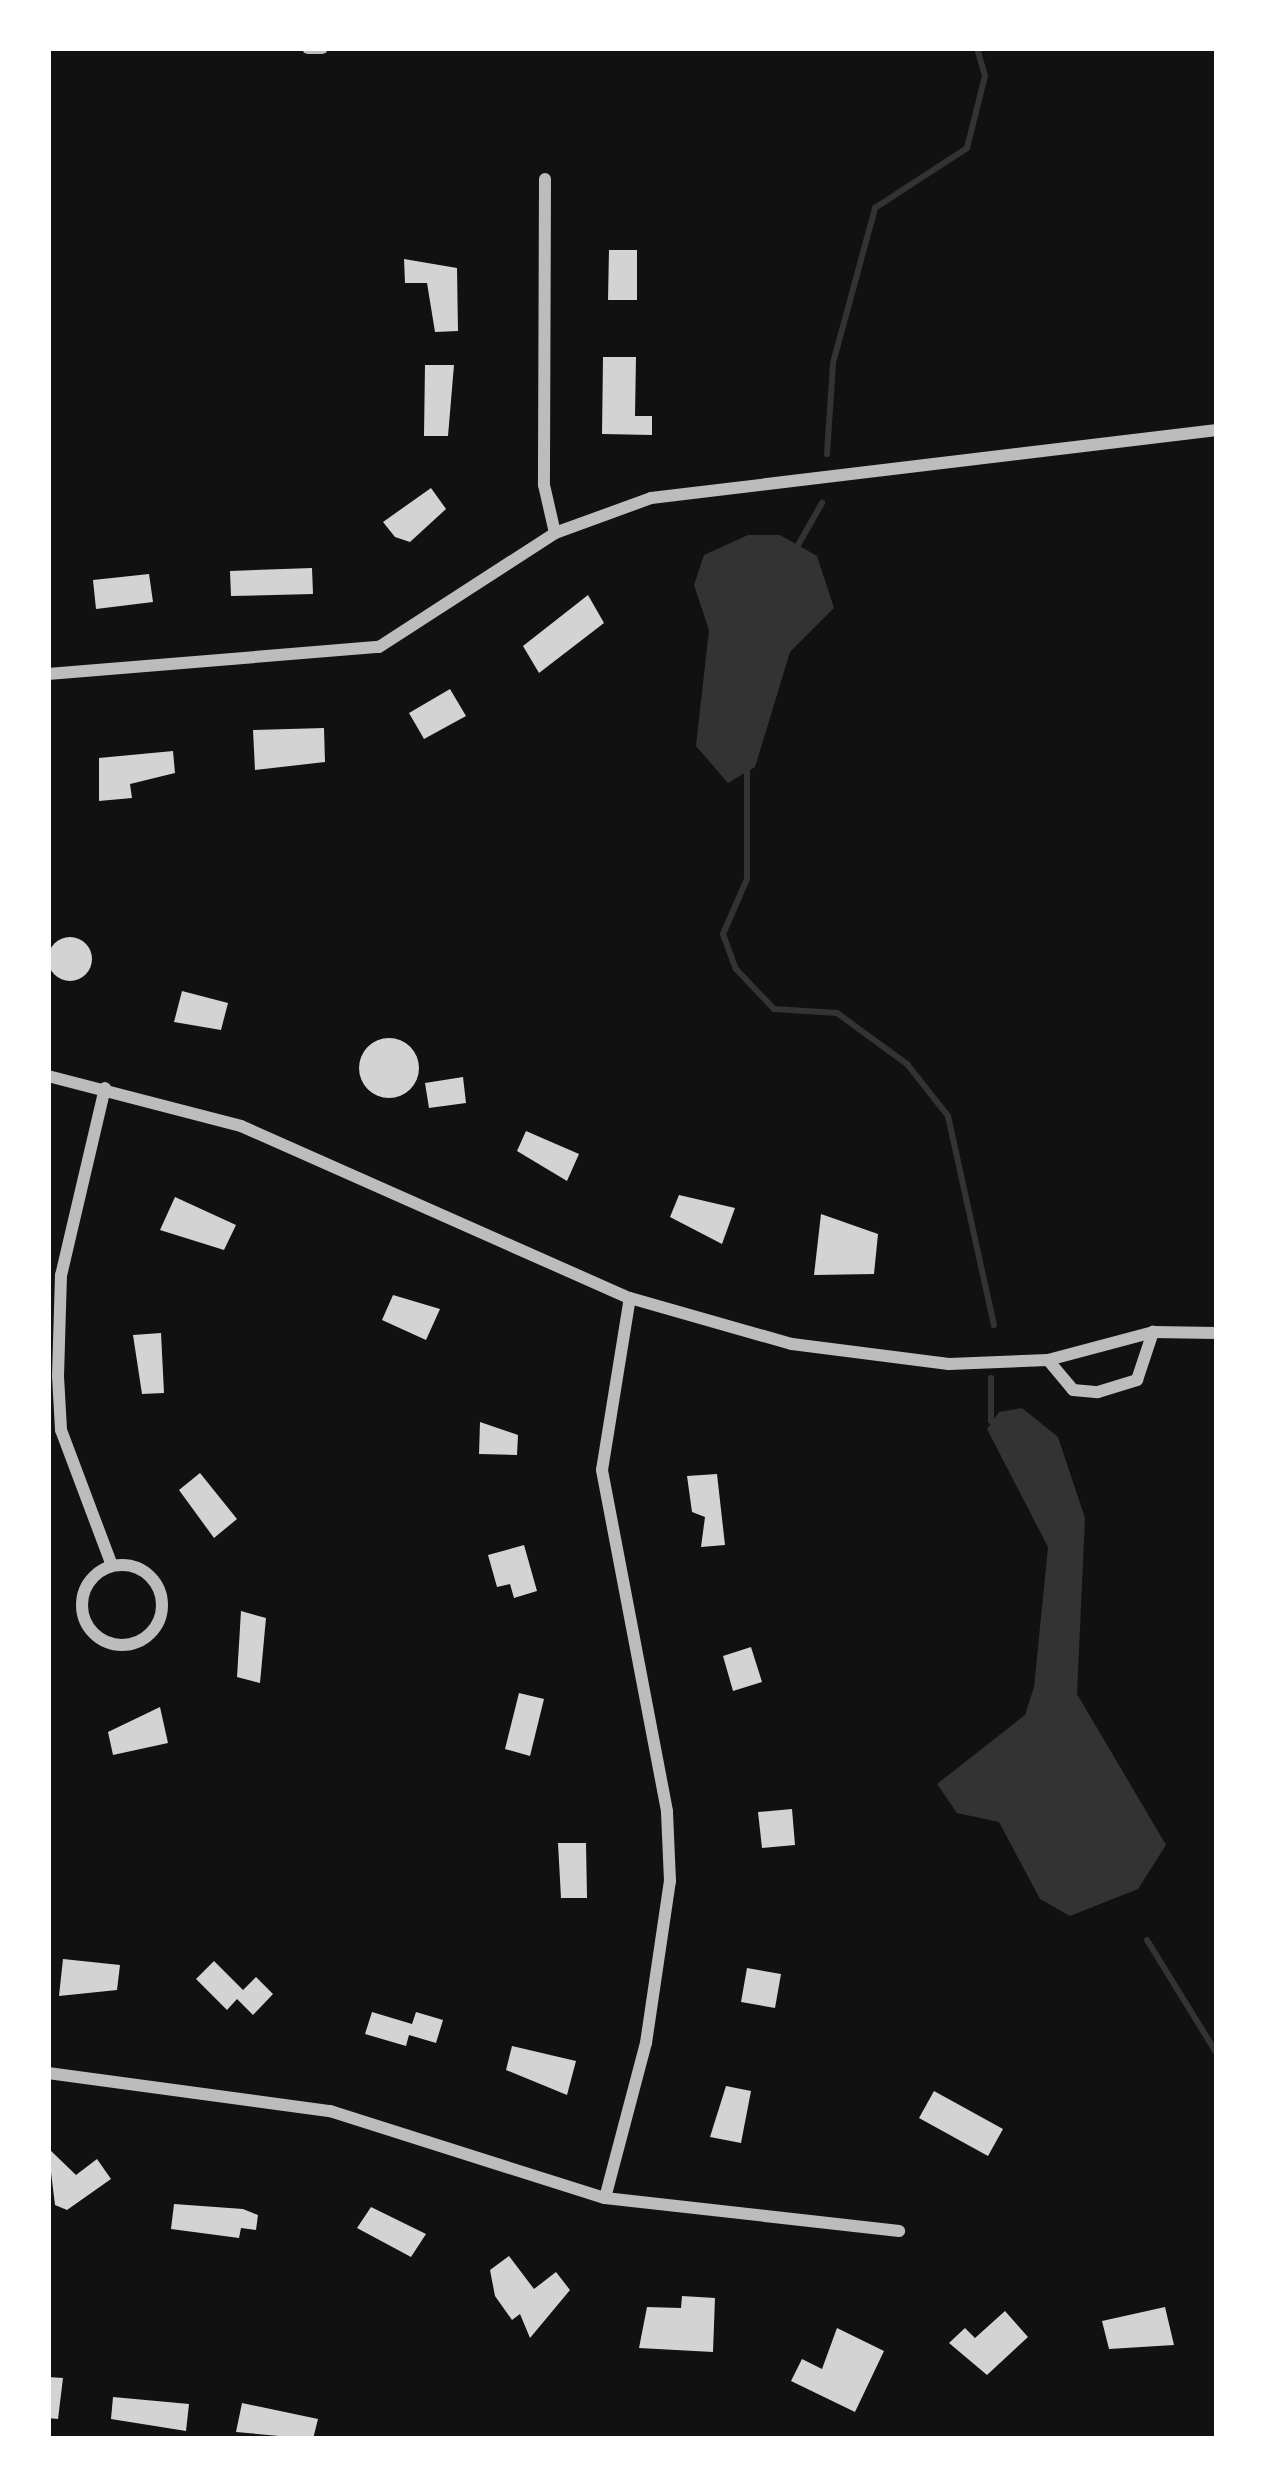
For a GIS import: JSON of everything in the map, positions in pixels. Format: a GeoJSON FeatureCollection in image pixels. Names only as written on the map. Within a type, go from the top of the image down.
{"type":"FeatureCollection","features":[{"type":"Feature","properties":{"kind":"street"},"geometry":{"type":"LineString","coordinates":[[308,48],[322,48]]}},
{"type":"Feature","properties":{"kind":"street"},"geometry":{"type":"LineString","coordinates":[[545,179],[544,485],[555,533]]}},
{"type":"Feature","properties":{"kind":"street"},"geometry":{"type":"LineString","coordinates":[[48,674],[379,647],[555,533],[651,498],[1217,430]]}},
{"type":"Feature","properties":{"kind":"street"},"geometry":{"type":"LineString","coordinates":[[48,1076],[242,1126],[630,1298],[792,1344],[949,1364],[1048,1360],[1153,1332],[1217,1333]]}},
{"type":"Feature","properties":{"kind":"street"},"geometry":{"type":"LineString","coordinates":[[105,1088],[61,1275],[58,1376],[61,1430],[112,1566]]}},
{"type":"Feature","properties":{"kind":"street"},"geometry":{"type":"LineString","coordinates":[[605,2198],[650,2024],[670,1880],[668,1811],[602,1470],[630,1298]]}},
{"type":"Feature","properties":{"kind":"street"},"geometry":{"type":"LineString","coordinates":[[1048,1360],[1073,1390],[1098,1392],[1137,1381],[1153,1332]]}},
{"type":"Feature","properties":{"kind":"street"},"geometry":{"type":"LineString","coordinates":[[112,1566],[143,1570],[162,1596],[156,1627],[129,1645],[96,1636],[82,1614],[84,1589],[112,1566]]}},
{"type":"Feature","properties":{"kind":"street"},"geometry":{"type":"LineString","coordinates":[[48,2073],[330,2111],[605,2198],[899,2231]]}},
{"type":"Feature","properties":{"kind":"shaded area"},"geometry":{"type":"Polygon","coordinates":[[[748,535],[780,535],[817,556],[834,608],[790,652],[755,767],[728,783],[696,746],[709,630],[694,585],[704,555],[748,535]]]}},
{"type":"Feature","properties":{"kind":"shaded area"},"geometry":{"type":"Polygon","coordinates":[[[1022,1408],[1058,1437],[1085,1518],[1077,1694],[1166,1845],[1138,1889],[1070,1916],[1040,1899],[999,1822],[957,1813],[937,1784],[1025,1715],[1034,1687],[1048,1547],[987,1429],[999,1412],[1022,1408]]]}},
{"type":"Feature","properties":{"kind":"building"},"geometry":{"type":"Polygon","coordinates":[[[609,250],[637,250],[637,300],[608,300],[609,250]]]}},
{"type":"Feature","properties":{"kind":"building"},"geometry":{"type":"Polygon","coordinates":[[[404,259],[457,268],[458,331],[435,332],[427,283],[405,283],[404,259]]]}},
{"type":"Feature","properties":{"kind":"building"},"geometry":{"type":"Polygon","coordinates":[[[603,357],[636,357],[635,416],[652,416],[652,435],[602,434],[603,357]]]}},
{"type":"Feature","properties":{"kind":"building"},"geometry":{"type":"Polygon","coordinates":[[[425,365],[454,365],[448,436],[424,436],[425,365]]]}},
{"type":"Feature","properties":{"kind":"building"},"geometry":{"type":"Polygon","coordinates":[[[431,488],[446,509],[410,542],[395,537],[383,522],[431,488]]]}},
{"type":"Feature","properties":{"kind":"building"},"geometry":{"type":"Polygon","coordinates":[[[312,568],[313,594],[231,596],[230,571],[312,568]]]}},
{"type":"Feature","properties":{"kind":"building"},"geometry":{"type":"Polygon","coordinates":[[[149,574],[153,602],[96,609],[93,580],[149,574]]]}},
{"type":"Feature","properties":{"kind":"building"},"geometry":{"type":"Polygon","coordinates":[[[588,595],[604,623],[539,673],[523,646],[588,595]]]}},
{"type":"Feature","properties":{"kind":"building"},"geometry":{"type":"Polygon","coordinates":[[[450,689],[466,716],[424,739],[409,713],[450,689]]]}},
{"type":"Feature","properties":{"kind":"building"},"geometry":{"type":"Polygon","coordinates":[[[324,728],[325,762],[255,770],[253,730],[324,728]]]}},
{"type":"Feature","properties":{"kind":"building"},"geometry":{"type":"Polygon","coordinates":[[[173,751],[175,773],[130,784],[132,798],[99,801],[99,758],[173,751]]]}},
{"type":"Feature","properties":{"kind":"building"},"geometry":{"type":"Polygon","coordinates":[[[70,937],[85,944],[92,959],[85,974],[70,981],[55,974],[48,959],[55,944],[70,937]]]}},
{"type":"Feature","properties":{"kind":"building"},"geometry":{"type":"Polygon","coordinates":[[[182,991],[228,1003],[221,1030],[174,1022],[182,991]]]}},
{"type":"Feature","properties":{"kind":"building"},"geometry":{"type":"Polygon","coordinates":[[[389,1038],[410,1047],[419,1068],[410,1089],[389,1098],[368,1089],[359,1068],[368,1047],[389,1038]]]}},
{"type":"Feature","properties":{"kind":"building"},"geometry":{"type":"Polygon","coordinates":[[[463,1077],[466,1103],[429,1108],[425,1083],[463,1077]]]}},
{"type":"Feature","properties":{"kind":"building"},"geometry":{"type":"Polygon","coordinates":[[[526,1131],[579,1154],[567,1181],[517,1151],[526,1131]]]}},
{"type":"Feature","properties":{"kind":"building"},"geometry":{"type":"Polygon","coordinates":[[[679,1195],[735,1208],[722,1244],[670,1217],[679,1195]]]}},
{"type":"Feature","properties":{"kind":"building"},"geometry":{"type":"Polygon","coordinates":[[[175,1197],[236,1225],[224,1250],[160,1230],[175,1197]]]}},
{"type":"Feature","properties":{"kind":"building"},"geometry":{"type":"Polygon","coordinates":[[[821,1214],[878,1234],[874,1274],[814,1275],[821,1214]]]}},
{"type":"Feature","properties":{"kind":"building"},"geometry":{"type":"Polygon","coordinates":[[[393,1295],[440,1309],[426,1340],[382,1320],[393,1295]]]}},
{"type":"Feature","properties":{"kind":"building"},"geometry":{"type":"Polygon","coordinates":[[[161,1333],[164,1393],[142,1394],[133,1335],[161,1333]]]}},
{"type":"Feature","properties":{"kind":"building"},"geometry":{"type":"Polygon","coordinates":[[[480,1422],[518,1435],[517,1455],[479,1454],[480,1422]]]}},
{"type":"Feature","properties":{"kind":"building"},"geometry":{"type":"Polygon","coordinates":[[[200,1473],[237,1519],[214,1538],[179,1490],[200,1473]]]}},
{"type":"Feature","properties":{"kind":"building"},"geometry":{"type":"Polygon","coordinates":[[[717,1474],[725,1545],[701,1547],[705,1517],[692,1512],[687,1476],[717,1474]]]}},
{"type":"Feature","properties":{"kind":"building"},"geometry":{"type":"Polygon","coordinates":[[[524,1545],[537,1591],[514,1598],[510,1584],[497,1587],[488,1555],[524,1545]]]}},
{"type":"Feature","properties":{"kind":"building"},"geometry":{"type":"Polygon","coordinates":[[[241,1611],[266,1618],[260,1683],[237,1677],[241,1611]]]}},
{"type":"Feature","properties":{"kind":"building"},"geometry":{"type":"Polygon","coordinates":[[[751,1647],[762,1682],[733,1691],[723,1656],[751,1647]]]}},
{"type":"Feature","properties":{"kind":"building"},"geometry":{"type":"Polygon","coordinates":[[[519,1693],[544,1699],[530,1756],[505,1749],[519,1693]]]}},
{"type":"Feature","properties":{"kind":"building"},"geometry":{"type":"Polygon","coordinates":[[[160,1707],[168,1743],[113,1755],[108,1732],[160,1707]]]}},
{"type":"Feature","properties":{"kind":"building"},"geometry":{"type":"Polygon","coordinates":[[[792,1809],[795,1845],[762,1848],[758,1812],[792,1809]]]}},
{"type":"Feature","properties":{"kind":"building"},"geometry":{"type":"Polygon","coordinates":[[[558,1843],[586,1843],[587,1898],[561,1898],[558,1843]]]}},
{"type":"Feature","properties":{"kind":"building"},"geometry":{"type":"Polygon","coordinates":[[[63,1959],[120,1965],[117,1990],[59,1996],[63,1959]]]}},
{"type":"Feature","properties":{"kind":"building"},"geometry":{"type":"Polygon","coordinates":[[[214,1961],[243,1990],[256,1977],[273,1994],[253,2015],[237,1999],[227,2010],[196,1979],[214,1961]]]}},
{"type":"Feature","properties":{"kind":"building"},"geometry":{"type":"Polygon","coordinates":[[[747,1968],[781,1974],[775,2008],[741,2002],[747,1968]]]}},
{"type":"Feature","properties":{"kind":"building"},"geometry":{"type":"Polygon","coordinates":[[[372,2012],[412,2024],[416,2012],[443,2020],[436,2043],[409,2035],[406,2046],[365,2034],[372,2012]]]}},
{"type":"Feature","properties":{"kind":"building"},"geometry":{"type":"Polygon","coordinates":[[[512,2046],[576,2061],[567,2095],[506,2070],[512,2046]]]}},
{"type":"Feature","properties":{"kind":"building"},"geometry":{"type":"Polygon","coordinates":[[[726,2086],[751,2091],[741,2143],[710,2137],[726,2086]]]}},
{"type":"Feature","properties":{"kind":"building"},"geometry":{"type":"Polygon","coordinates":[[[934,2091],[1003,2129],[988,2156],[919,2118],[934,2091]]]}},
{"type":"Feature","properties":{"kind":"building"},"geometry":{"type":"Polygon","coordinates":[[[48,2148],[76,2175],[97,2159],[111,2179],[67,2210],[55,2205],[48,2148]]]}},
{"type":"Feature","properties":{"kind":"building"},"geometry":{"type":"Polygon","coordinates":[[[174,2204],[243,2209],[258,2215],[256,2230],[241,2228],[239,2238],[171,2229],[174,2204]]]}},
{"type":"Feature","properties":{"kind":"building"},"geometry":{"type":"Polygon","coordinates":[[[371,2207],[426,2234],[411,2257],[357,2228],[371,2207]]]}},
{"type":"Feature","properties":{"kind":"building"},"geometry":{"type":"Polygon","coordinates":[[[509,2256],[534,2289],[556,2272],[570,2290],[530,2338],[520,2314],[512,2320],[495,2296],[490,2270],[509,2256]]]}},
{"type":"Feature","properties":{"kind":"building"},"geometry":{"type":"Polygon","coordinates":[[[682,2296],[715,2298],[713,2352],[639,2348],[647,2307],[681,2308],[682,2296]]]}},
{"type":"Feature","properties":{"kind":"building"},"geometry":{"type":"Polygon","coordinates":[[[1165,2307],[1174,2345],[1109,2349],[1102,2321],[1165,2307]]]}},
{"type":"Feature","properties":{"kind":"building"},"geometry":{"type":"Polygon","coordinates":[[[1005,2311],[1028,2337],[987,2375],[949,2343],[965,2328],[975,2338],[1005,2311]]]}},
{"type":"Feature","properties":{"kind":"building"},"geometry":{"type":"Polygon","coordinates":[[[837,2328],[884,2351],[855,2412],[791,2381],[802,2359],[822,2369],[837,2328]]]}},
{"type":"Feature","properties":{"kind":"building"},"geometry":{"type":"Polygon","coordinates":[[[48,2377],[63,2378],[58,2419],[48,2418],[48,2377]]]}},
{"type":"Feature","properties":{"kind":"building"},"geometry":{"type":"Polygon","coordinates":[[[113,2397],[189,2404],[186,2431],[111,2419],[113,2397]]]}},
{"type":"Feature","properties":{"kind":"building"},"geometry":{"type":"Polygon","coordinates":[[[242,2403],[318,2419],[313,2439],[236,2432],[242,2403]]]}},
{"type":"Feature","properties":{"kind":"waterway"},"geometry":{"type":"LineString","coordinates":[[827,454],[833,363],[875,208],[967,148],[985,76],[977,48]]}},
{"type":"Feature","properties":{"kind":"waterway"},"geometry":{"type":"LineString","coordinates":[[797,547],[822,503]]}},
{"type":"Feature","properties":{"kind":"waterway"},"geometry":{"type":"LineString","coordinates":[[747,772],[747,879],[723,934],[736,969],[774,1009],[837,1013],[907,1064],[948,1116],[994,1325]]}},
{"type":"Feature","properties":{"kind":"waterway"},"geometry":{"type":"LineString","coordinates":[[991,1378],[991,1421]]}},
{"type":"Feature","properties":{"kind":"waterway"},"geometry":{"type":"LineString","coordinates":[[1147,1940],[1217,2054]]}}]}
